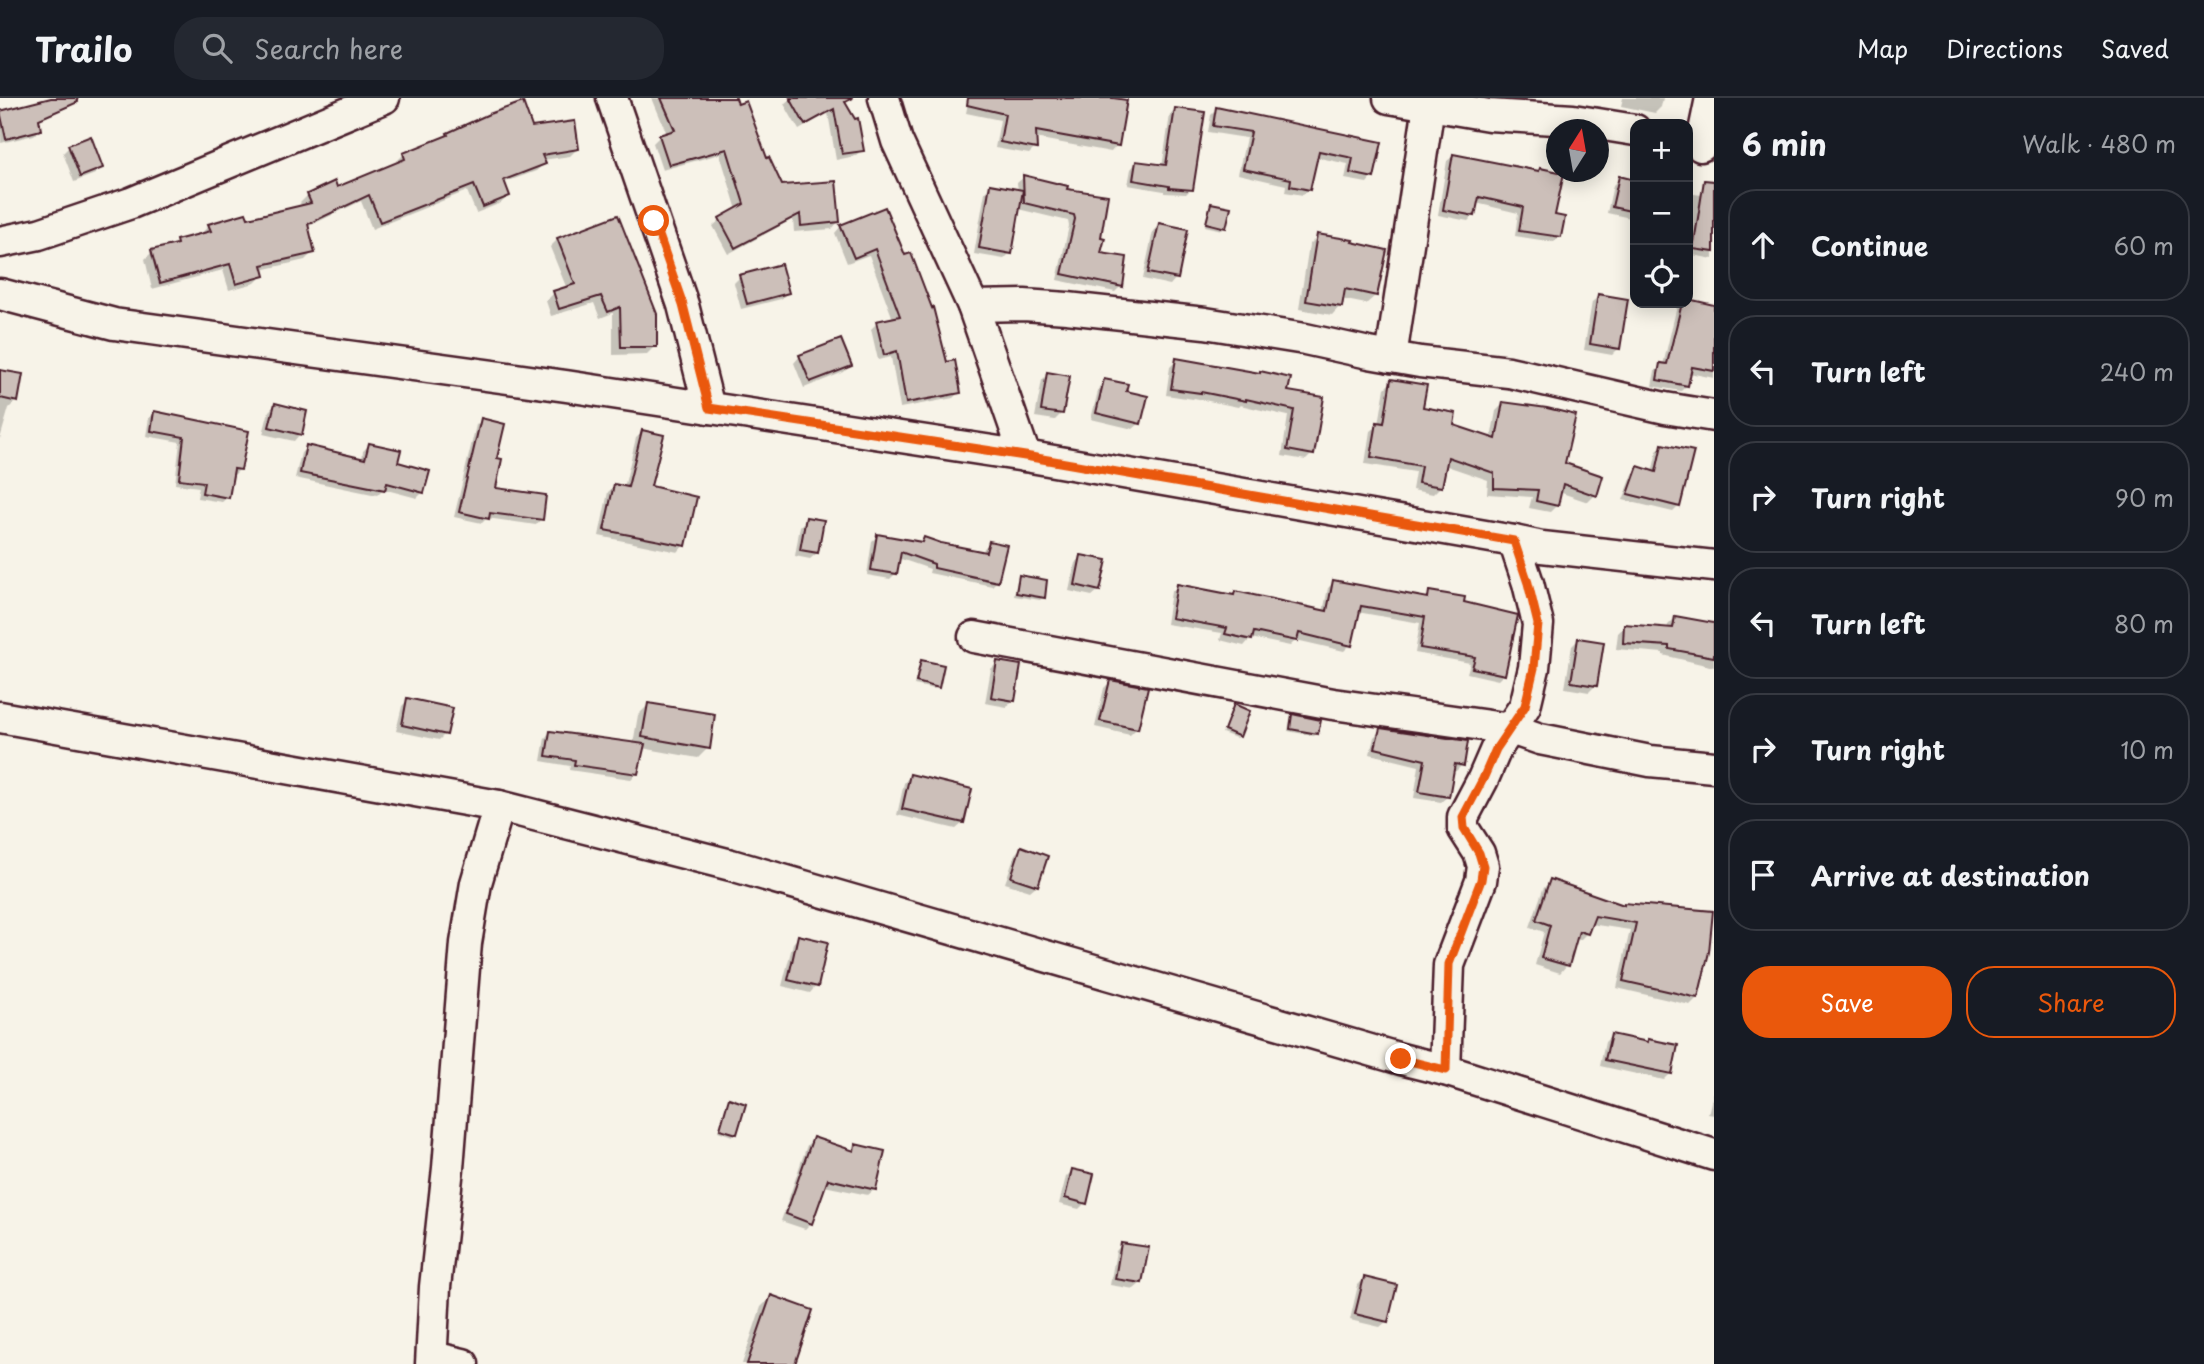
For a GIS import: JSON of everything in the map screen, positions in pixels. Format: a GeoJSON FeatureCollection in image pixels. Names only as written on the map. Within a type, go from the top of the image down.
{"type":"FeatureCollection","features":[{"type":"Feature","properties":{"kind":"street"},"geometry":{"type":"LineString","coordinates":[[0,242],[39,234],[131,203],[384,98]]}},
{"type":"Feature","properties":{"kind":"street"},"geometry":{"type":"LineString","coordinates":[[612,98],[683,305],[709,408]]}},
{"type":"Feature","properties":{"kind":"street"},"geometry":{"type":"LineString","coordinates":[[884,98],[897,141],[973,306],[1025,456]]}},
{"type":"Feature","properties":{"kind":"street"},"geometry":{"type":"LineString","coordinates":[[1389,98],[1489,115],[1573,120],[1630,129]]}},
{"type":"Feature","properties":{"kind":"street"},"geometry":{"type":"LineString","coordinates":[[1701,146],[1711,98]]}},
{"type":"Feature","properties":{"kind":"street"},"geometry":{"type":"LineString","coordinates":[[1391,357],[1429,105]]}},
{"type":"Feature","properties":{"kind":"street"},"geometry":{"type":"LineString","coordinates":[[0,294],[114,324],[566,386],[1025,456],[1542,547],[1714,566]]}},
{"type":"Feature","properties":{"kind":"street"},"geometry":{"type":"LineString","coordinates":[[973,306],[1067,308],[1205,323],[1305,339],[1391,357],[1509,372],[1665,408],[1713,423]]}},
{"type":"Feature","properties":{"kind":"street"},"geometry":{"type":"LineString","coordinates":[[1446,1070],[1449,964],[1481,880],[1483,866],[1479,853],[1464,828],[1463,817],[1496,749],[1525,706],[1534,668],[1538,624],[1514,541]]}},
{"type":"Feature","properties":{"kind":"street"},"geometry":{"type":"LineString","coordinates":[[974,638],[1333,704],[1511,729],[1584,749],[1650,761],[1714,766]]}},
{"type":"Feature","properties":{"kind":"street"},"geometry":{"type":"LineString","coordinates":[[0,717],[499,806],[731,865],[1387,1056],[1446,1070],[1714,1155]]}},
{"type":"Feature","properties":{"kind":"street"},"geometry":{"type":"LineString","coordinates":[[463,1364],[432,1360],[435,1287],[448,1168],[466,943],[477,883],[499,806]]}},
{"type":"Feature","properties":{"kind":"building"},"geometry":{"type":"Polygon","coordinates":[[[51,98],[77,98],[78,102],[39,119],[41,130],[6,139],[0,111],[51,98]]]}},
{"type":"Feature","properties":{"kind":"building"},"geometry":{"type":"Polygon","coordinates":[[[661,98],[736,98],[738,104],[746,101],[767,158],[769,157],[782,185],[836,181],[840,222],[801,226],[800,214],[735,248],[719,218],[744,204],[727,149],[669,165],[659,135],[675,130],[661,98]]]}},
{"type":"Feature","properties":{"kind":"building"},"geometry":{"type":"Polygon","coordinates":[[[790,98],[853,98],[845,102],[855,119],[858,118],[864,151],[842,154],[834,109],[805,125],[790,98]]]}},
{"type":"Feature","properties":{"kind":"building"},"geometry":{"type":"Polygon","coordinates":[[[968,98],[1127,100],[1119,146],[1036,131],[1037,149],[1000,142],[1005,114],[967,105],[968,98]]]}},
{"type":"Feature","properties":{"kind":"building"},"geometry":{"type":"Polygon","coordinates":[[[523,102],[532,127],[575,121],[579,149],[542,155],[546,164],[504,180],[510,196],[483,207],[474,185],[380,222],[369,195],[308,224],[315,253],[262,265],[265,276],[236,284],[230,264],[160,283],[151,250],[177,244],[176,240],[211,231],[208,224],[246,213],[248,218],[311,203],[307,194],[335,181],[337,187],[405,159],[403,153],[448,135],[447,133],[489,114],[523,102]]]}},
{"type":"Feature","properties":{"kind":"building"},"geometry":{"type":"Polygon","coordinates":[[[1216,107],[1382,142],[1374,178],[1350,173],[1353,158],[1319,151],[1310,190],[1290,186],[1291,179],[1243,169],[1251,132],[1213,126],[1216,107]]]}},
{"type":"Feature","properties":{"kind":"building"},"geometry":{"type":"Polygon","coordinates":[[[1175,108],[1205,112],[1193,190],[1133,180],[1136,161],[1166,165],[1175,108]]]}},
{"type":"Feature","properties":{"kind":"building"},"geometry":{"type":"Polygon","coordinates":[[[91,136],[103,168],[80,177],[68,145],[91,136]]]}},
{"type":"Feature","properties":{"kind":"building"},"geometry":{"type":"Polygon","coordinates":[[[1453,154],[1539,171],[1540,168],[1546,169],[1546,182],[1562,182],[1555,215],[1565,217],[1561,237],[1519,231],[1523,207],[1479,197],[1475,216],[1443,210],[1453,154]]]}},
{"type":"Feature","properties":{"kind":"building"},"geometry":{"type":"Polygon","coordinates":[[[1023,175],[1068,186],[1067,189],[1108,195],[1101,237],[1105,238],[1101,253],[1127,257],[1123,287],[1062,274],[1074,215],[1024,203],[1023,175]]]}},
{"type":"Feature","properties":{"kind":"building"},"geometry":{"type":"Polygon","coordinates":[[[1619,176],[1630,179],[1630,211],[1612,207],[1619,176]]]}},
{"type":"Feature","properties":{"kind":"building"},"geometry":{"type":"Polygon","coordinates":[[[1704,180],[1714,181],[1714,252],[1693,249],[1704,180]]]}},
{"type":"Feature","properties":{"kind":"building"},"geometry":{"type":"Polygon","coordinates":[[[990,184],[1023,190],[1012,254],[979,248],[990,184]]]}},
{"type":"Feature","properties":{"kind":"building"},"geometry":{"type":"Polygon","coordinates":[[[1211,203],[1231,207],[1226,228],[1206,223],[1211,203]]]}},
{"type":"Feature","properties":{"kind":"building"},"geometry":{"type":"Polygon","coordinates":[[[885,207],[905,255],[911,253],[933,307],[947,362],[955,360],[961,393],[906,403],[897,351],[884,355],[876,321],[900,316],[875,249],[854,258],[840,225],[885,207]]]}},
{"type":"Feature","properties":{"kind":"building"},"geometry":{"type":"Polygon","coordinates":[[[618,215],[657,314],[657,347],[621,347],[620,307],[608,312],[601,296],[559,309],[553,291],[575,284],[557,238],[618,215]]]}},
{"type":"Feature","properties":{"kind":"building"},"geometry":{"type":"Polygon","coordinates":[[[1159,223],[1188,229],[1178,279],[1148,273],[1159,223]]]}},
{"type":"Feature","properties":{"kind":"building"},"geometry":{"type":"Polygon","coordinates":[[[1317,234],[1353,240],[1352,242],[1387,250],[1377,296],[1345,289],[1342,307],[1306,301],[1317,234]]]}},
{"type":"Feature","properties":{"kind":"building"},"geometry":{"type":"Polygon","coordinates":[[[781,264],[789,293],[747,304],[739,275],[781,264]]]}},
{"type":"Feature","properties":{"kind":"building"},"geometry":{"type":"Polygon","coordinates":[[[1598,294],[1628,299],[1620,349],[1590,344],[1598,294]]]}},
{"type":"Feature","properties":{"kind":"building"},"geometry":{"type":"Polygon","coordinates":[[[1693,300],[1714,305],[1714,371],[1692,367],[1688,386],[1657,380],[1660,363],[1667,364],[1681,308],[1693,308],[1693,300]]]}},
{"type":"Feature","properties":{"kind":"building"},"geometry":{"type":"Polygon","coordinates":[[[841,339],[852,366],[810,382],[799,355],[841,339]]]}},
{"type":"Feature","properties":{"kind":"building"},"geometry":{"type":"Polygon","coordinates":[[[1176,358],[1291,378],[1288,391],[1324,397],[1314,455],[1287,450],[1294,410],[1246,399],[1171,389],[1176,358]]]}},
{"type":"Feature","properties":{"kind":"building"},"geometry":{"type":"Polygon","coordinates":[[[0,370],[23,374],[18,402],[0,398],[0,370]]]}},
{"type":"Feature","properties":{"kind":"building"},"geometry":{"type":"Polygon","coordinates":[[[1047,372],[1070,376],[1063,414],[1041,411],[1047,372]]]}},
{"type":"Feature","properties":{"kind":"building"},"geometry":{"type":"Polygon","coordinates":[[[1104,379],[1128,384],[1126,391],[1148,396],[1141,424],[1096,413],[1104,379]]]}},
{"type":"Feature","properties":{"kind":"building"},"geometry":{"type":"Polygon","coordinates":[[[1391,379],[1427,385],[1423,407],[1456,413],[1454,425],[1496,439],[1503,402],[1576,415],[1565,463],[1603,476],[1597,496],[1563,484],[1558,506],[1536,501],[1538,490],[1494,488],[1494,473],[1448,457],[1442,487],[1418,483],[1421,466],[1371,457],[1377,422],[1384,423],[1391,379]]]}},
{"type":"Feature","properties":{"kind":"building"},"geometry":{"type":"Polygon","coordinates":[[[275,403],[307,411],[302,435],[269,427],[275,403]]]}},
{"type":"Feature","properties":{"kind":"building"},"geometry":{"type":"Polygon","coordinates":[[[154,411],[249,431],[241,470],[234,469],[229,498],[202,493],[204,482],[179,479],[184,437],[151,431],[154,411]]]}},
{"type":"Feature","properties":{"kind":"building"},"geometry":{"type":"Polygon","coordinates":[[[481,418],[505,424],[497,458],[502,459],[496,488],[546,495],[543,520],[490,513],[489,519],[459,512],[481,418]]]}},
{"type":"Feature","properties":{"kind":"building"},"geometry":{"type":"Polygon","coordinates":[[[642,430],[664,435],[651,486],[697,497],[686,546],[604,530],[614,484],[628,487],[642,430]]]}},
{"type":"Feature","properties":{"kind":"building"},"geometry":{"type":"Polygon","coordinates":[[[369,443],[401,450],[398,462],[430,471],[424,493],[387,483],[385,490],[300,473],[306,445],[365,459],[369,443]]]}},
{"type":"Feature","properties":{"kind":"building"},"geometry":{"type":"Polygon","coordinates":[[[1662,444],[1694,451],[1680,507],[1628,494],[1638,466],[1656,472],[1662,444]]]}},
{"type":"Feature","properties":{"kind":"building"},"geometry":{"type":"Polygon","coordinates":[[[806,517],[824,520],[818,553],[800,550],[806,517]]]}},
{"type":"Feature","properties":{"kind":"building"},"geometry":{"type":"Polygon","coordinates":[[[877,534],[922,542],[924,537],[986,552],[989,541],[1007,545],[998,582],[934,568],[934,564],[901,552],[897,574],[871,570],[877,534]]]}},
{"type":"Feature","properties":{"kind":"building"},"geometry":{"type":"Polygon","coordinates":[[[1081,555],[1107,560],[1100,591],[1075,585],[1081,555]]]}},
{"type":"Feature","properties":{"kind":"building"},"geometry":{"type":"Polygon","coordinates":[[[1019,575],[1047,580],[1045,598],[1016,593],[1019,575]]]}},
{"type":"Feature","properties":{"kind":"building"},"geometry":{"type":"Polygon","coordinates":[[[1333,580],[1428,598],[1429,591],[1465,597],[1464,602],[1518,615],[1505,675],[1472,668],[1475,657],[1420,648],[1425,617],[1361,606],[1352,646],[1299,633],[1297,641],[1254,632],[1252,640],[1225,634],[1227,628],[1171,618],[1177,584],[1234,595],[1235,591],[1327,611],[1333,580]]]}},
{"type":"Feature","properties":{"kind":"building"},"geometry":{"type":"Polygon","coordinates":[[[1675,616],[1714,623],[1714,657],[1669,649],[1669,646],[1623,643],[1624,624],[1673,628],[1675,616]]]}},
{"type":"Feature","properties":{"kind":"building"},"geometry":{"type":"Polygon","coordinates":[[[1578,638],[1604,642],[1597,686],[1571,682],[1578,638]]]}},
{"type":"Feature","properties":{"kind":"building"},"geometry":{"type":"Polygon","coordinates":[[[921,660],[944,665],[939,688],[916,682],[921,660]]]}},
{"type":"Feature","properties":{"kind":"building"},"geometry":{"type":"Polygon","coordinates":[[[997,661],[1021,665],[1015,701],[991,697],[997,661]]]}},
{"type":"Feature","properties":{"kind":"building"},"geometry":{"type":"Polygon","coordinates":[[[1110,680],[1148,687],[1138,729],[1100,721],[1110,680]]]}},
{"type":"Feature","properties":{"kind":"building"},"geometry":{"type":"Polygon","coordinates":[[[407,698],[453,708],[447,735],[402,725],[407,698]]]}},
{"type":"Feature","properties":{"kind":"building"},"geometry":{"type":"Polygon","coordinates":[[[648,703],[715,714],[710,749],[642,737],[648,703]]]}},
{"type":"Feature","properties":{"kind":"building"},"geometry":{"type":"Polygon","coordinates":[[[1234,704],[1250,711],[1240,737],[1224,730],[1234,704]]]}},
{"type":"Feature","properties":{"kind":"building"},"geometry":{"type":"Polygon","coordinates":[[[1292,714],[1321,720],[1318,734],[1290,729],[1292,714]]]}},
{"type":"Feature","properties":{"kind":"building"},"geometry":{"type":"Polygon","coordinates":[[[1380,728],[1468,741],[1464,766],[1455,764],[1449,797],[1419,792],[1425,760],[1375,748],[1380,728]]]}},
{"type":"Feature","properties":{"kind":"building"},"geometry":{"type":"Polygon","coordinates":[[[550,731],[645,744],[638,774],[574,765],[575,760],[546,756],[550,731]]]}},
{"type":"Feature","properties":{"kind":"building"},"geometry":{"type":"Polygon","coordinates":[[[910,774],[972,789],[964,823],[902,809],[910,774]]]}},
{"type":"Feature","properties":{"kind":"building"},"geometry":{"type":"Polygon","coordinates":[[[1021,846],[1048,856],[1038,886],[1011,877],[1021,846]]]}},
{"type":"Feature","properties":{"kind":"building"},"geometry":{"type":"Polygon","coordinates":[[[1550,879],[1624,905],[1713,911],[1709,952],[1698,998],[1623,981],[1636,923],[1595,916],[1588,934],[1579,931],[1569,966],[1541,958],[1550,925],[1536,920],[1550,879]]]}},
{"type":"Feature","properties":{"kind":"building"},"geometry":{"type":"Polygon","coordinates":[[[798,935],[828,942],[818,987],[788,980],[798,935]]]}},
{"type":"Feature","properties":{"kind":"building"},"geometry":{"type":"Polygon","coordinates":[[[1611,1034],[1678,1045],[1672,1074],[1605,1060],[1611,1034]]]}},
{"type":"Feature","properties":{"kind":"building"},"geometry":{"type":"Polygon","coordinates":[[[729,1098],[746,1104],[737,1134],[720,1129],[729,1098]]]}},
{"type":"Feature","properties":{"kind":"building"},"geometry":{"type":"Polygon","coordinates":[[[813,1137],[854,1151],[855,1144],[885,1151],[876,1190],[828,1179],[812,1224],[786,1214],[813,1137]]]}},
{"type":"Feature","properties":{"kind":"building"},"geometry":{"type":"Polygon","coordinates":[[[1072,1169],[1094,1174],[1087,1204],[1065,1198],[1072,1169]]]}},
{"type":"Feature","properties":{"kind":"building"},"geometry":{"type":"Polygon","coordinates":[[[1121,1243],[1149,1247],[1142,1283],[1115,1279],[1121,1243]]]}},
{"type":"Feature","properties":{"kind":"building"},"geometry":{"type":"Polygon","coordinates":[[[1364,1277],[1397,1285],[1388,1322],[1355,1314],[1364,1277]]]}},
{"type":"Feature","properties":{"kind":"building"},"geometry":{"type":"Polygon","coordinates":[[[771,1295],[813,1310],[795,1364],[747,1364],[771,1295]]]}},
{"type":"Feature","properties":{"kind":"route"},"geometry":{"type":"LineString","coordinates":[[654,221],[683,305],[709,408],[1025,456],[1514,541],[1538,624],[1534,668],[1525,706],[1496,749],[1463,817],[1464,828],[1479,853],[1483,866],[1481,880],[1449,964],[1446,1070],[1401,1059]]}}]}
